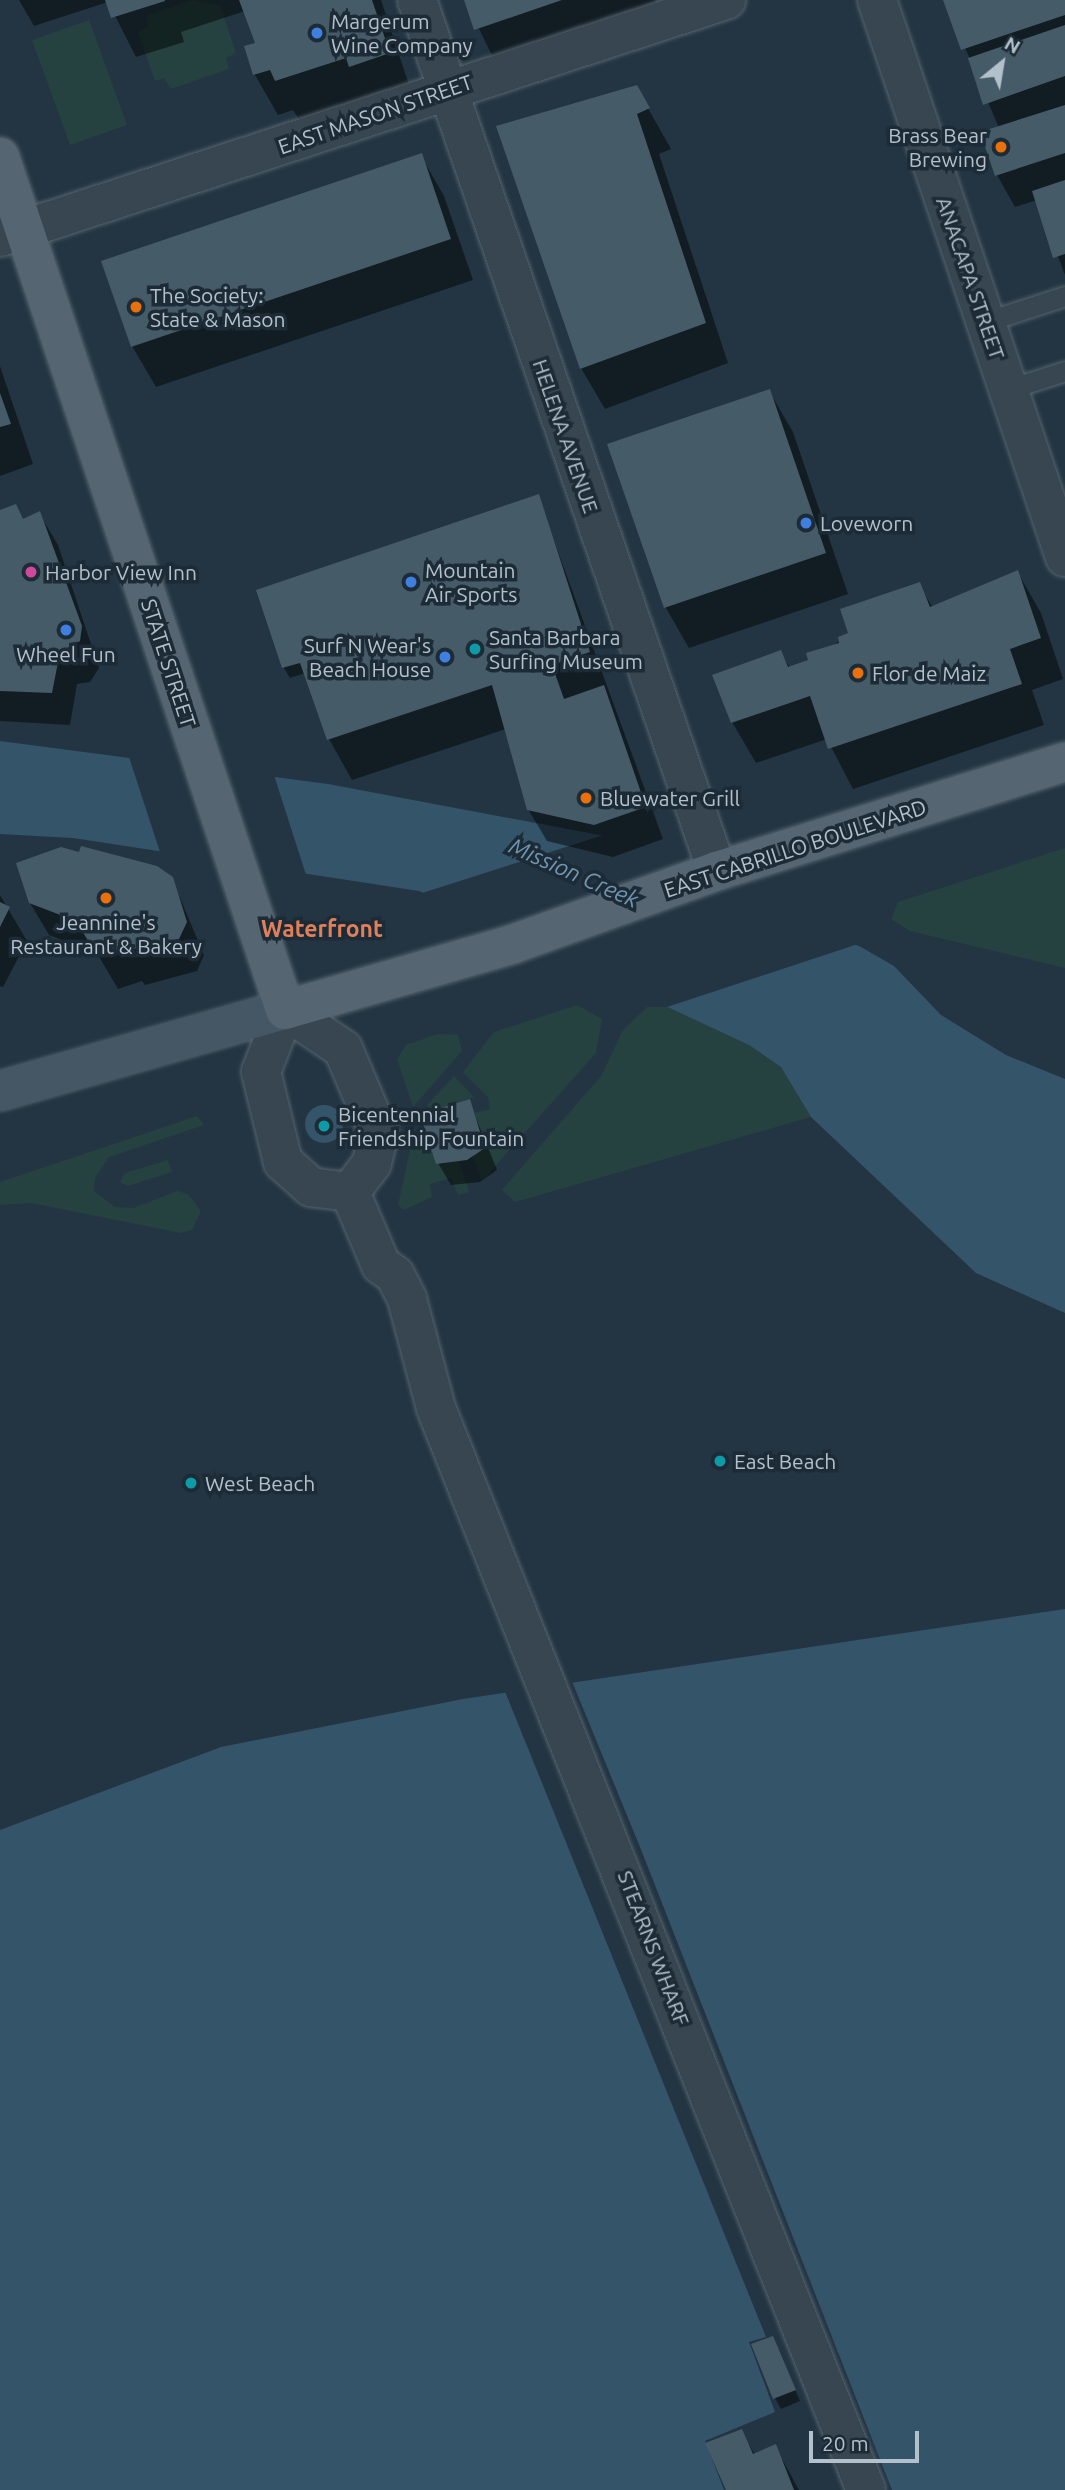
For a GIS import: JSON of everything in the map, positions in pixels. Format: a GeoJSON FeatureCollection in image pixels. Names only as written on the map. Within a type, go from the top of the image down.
{"type":"FeatureCollection","features":[{"type":"Feature","properties":{"kind":"main road","name":"STATE STREET"},"geometry":{"type":"LineString","coordinates":[[0,157],[12,233],[194,741],[285,1010]]}},
{"type":"Feature","properties":{"kind":"main road","name":"EAST CABRILLO BOULEVARD"},"geometry":{"type":"LineString","coordinates":[[285,1010],[513,944],[714,872],[1065,762]]}},
{"type":"Feature","properties":{"kind":"main road"},"geometry":{"type":"LineString","coordinates":[[0,1091],[285,1010]]}},
{"type":"Feature","properties":{"kind":"street","name":"HELENA AVENUE"},"geometry":{"type":"LineString","coordinates":[[417,0],[714,872]]}},
{"type":"Feature","properties":{"kind":"street","name":"ANACAPA STREET"},"geometry":{"type":"LineString","coordinates":[[877,0],[985,322],[1057,506],[1065,557]]}},
{"type":"Feature","properties":{"kind":"street","name":"EAST MASON STREET"},"geometry":{"type":"LineString","coordinates":[[12,233],[712,2]]}},
{"type":"Feature","properties":{"kind":"street"},"geometry":{"type":"LineString","coordinates":[[285,1010],[343,1049],[379,1134],[372,1163],[350,1192],[311,1187],[283,1162],[261,1072],[285,1010]]}},
{"type":"Feature","properties":{"kind":"street","name":"STEARNS WHARF"},"geometry":{"type":"LineString","coordinates":[[350,1192],[381,1265],[395,1275],[407,1299],[436,1408],[866,2490]]}},
{"type":"Feature","properties":{"kind":"lane"},"geometry":{"type":"LineString","coordinates":[[985,322],[1065,296]]}},
{"type":"Feature","properties":{"kind":"lane"},"geometry":{"type":"LineString","coordinates":[[1009,389],[1065,372]]}},
{"type":"Feature","properties":{"kind":"green space"},"geometry":{"type":"Polygon","coordinates":[[[193,0],[220,5],[236,53],[226,58],[229,69],[171,89],[164,78],[155,81],[138,33],[148,27],[146,16],[193,0]]]}},
{"type":"Feature","properties":{"kind":"green space"},"geometry":{"type":"Polygon","coordinates":[[[89,20],[127,125],[70,145],[32,40],[89,20]]]}},
{"type":"Feature","properties":{"kind":"green space"},"geometry":{"type":"Polygon","coordinates":[[[1065,848],[1065,968],[910,931],[891,919],[898,902],[1065,848]]]}},
{"type":"Feature","properties":{"kind":"green space"},"geometry":{"type":"Polygon","coordinates":[[[577,1005],[602,1019],[596,1053],[482,1181],[471,1152],[485,1148],[474,1113],[490,1109],[488,1097],[463,1072],[494,1032],[577,1005]]]}},
{"type":"Feature","properties":{"kind":"green space"},"geometry":{"type":"Polygon","coordinates":[[[647,1007],[675,1007],[749,1045],[781,1067],[811,1117],[515,1202],[502,1190],[601,1076],[623,1030],[647,1007]]]}},
{"type":"Feature","properties":{"kind":"green space"},"geometry":{"type":"Polygon","coordinates":[[[438,1034],[458,1035],[462,1051],[413,1107],[397,1059],[406,1045],[438,1034]]]}},
{"type":"Feature","properties":{"kind":"green space"},"geometry":{"type":"Polygon","coordinates":[[[454,1076],[474,1097],[428,1112],[428,1104],[454,1076]]]}},
{"type":"Feature","properties":{"kind":"green space"},"geometry":{"type":"Polygon","coordinates":[[[197,1116],[204,1125],[109,1157],[95,1178],[94,1191],[115,1207],[133,1208],[178,1191],[189,1195],[201,1211],[192,1230],[181,1233],[31,1203],[0,1205],[0,1182],[197,1116]]]}},
{"type":"Feature","properties":{"kind":"green space"},"geometry":{"type":"Polygon","coordinates":[[[426,1132],[458,1157],[469,1192],[458,1195],[451,1178],[430,1184],[432,1197],[404,1210],[398,1205],[411,1145],[426,1132]]]}},
{"type":"Feature","properties":{"kind":"green space"},"geometry":{"type":"Polygon","coordinates":[[[168,1160],[172,1172],[128,1186],[120,1182],[125,1173],[168,1160]]]}},
{"type":"Feature","properties":{"kind":"water","name":"Mission Creek"},"geometry":{"type":"Polygon","coordinates":[[[0,741],[328,784],[610,837],[861,947],[894,966],[941,1015],[1006,1055],[1065,1079],[1065,1313],[976,1273],[811,1117],[781,1067],[749,1045],[419,891],[73,838],[0,834],[0,741]]]}},
{"type":"Feature","properties":{"kind":"water","name":"Bicentennial Friendship Fountain"},"geometry":{"type":"Polygon","coordinates":[[[324,1105],[338,1110],[343,1124],[338,1138],[324,1143],[310,1138],[305,1124],[310,1110],[324,1105]]]}},
{"type":"Feature","properties":{"kind":"water"},"geometry":{"type":"Polygon","coordinates":[[[1065,1609],[1065,2490],[0,2490],[0,1830],[221,1747],[463,1699],[1065,1609]]]}},
{"type":"Feature","properties":{"kind":"pier"},"geometry":{"type":"Polygon","coordinates":[[[127,751],[273,772],[307,878],[161,855],[127,751]]]}},
{"type":"Feature","properties":{"kind":"pier"},"geometry":{"type":"Polygon","coordinates":[[[610,833],[861,943],[667,1007],[416,895],[610,833]]]}},
{"type":"Feature","properties":{"kind":"pier"},"geometry":{"type":"Polygon","coordinates":[[[571,1679],[640,1847],[892,2490],[724,2490],[705,2441],[775,2412],[749,2342],[766,2337],[504,1689],[571,1679]]]}},
{"type":"Feature","properties":{"kind":"building"},"geometry":{"type":"Polygon","coordinates":[[[105,0],[165,0],[165,1],[111,18],[105,0]]]}},
{"type":"Feature","properties":{"kind":"building"},"geometry":{"type":"Polygon","coordinates":[[[239,0],[372,0],[390,53],[349,67],[346,58],[275,81],[270,70],[253,75],[244,46],[255,43],[239,0]]]}},
{"type":"Feature","properties":{"kind":"building"},"geometry":{"type":"Polygon","coordinates":[[[464,0],[562,0],[474,30],[464,0]]]}},
{"type":"Feature","properties":{"kind":"building"},"geometry":{"type":"Polygon","coordinates":[[[943,0],[1065,0],[1065,15],[961,50],[943,0]]]}},
{"type":"Feature","properties":{"kind":"building"},"geometry":{"type":"Polygon","coordinates":[[[1065,25],[1065,76],[983,105],[968,58],[1065,25]]]}},
{"type":"Feature","properties":{"kind":"building"},"geometry":{"type":"Polygon","coordinates":[[[637,85],[650,108],[637,114],[706,323],[580,369],[496,126],[637,85]]]}},
{"type":"Feature","properties":{"kind":"building"},"geometry":{"type":"Polygon","coordinates":[[[1065,105],[1065,153],[995,176],[980,132],[1065,105]]]}},
{"type":"Feature","properties":{"kind":"building"},"geometry":{"type":"Polygon","coordinates":[[[422,153],[451,239],[131,347],[101,261],[422,153]]]}},
{"type":"Feature","properties":{"kind":"building"},"geometry":{"type":"Polygon","coordinates":[[[1065,180],[1065,254],[1053,258],[1032,191],[1065,180]]]}},
{"type":"Feature","properties":{"kind":"building"},"geometry":{"type":"Polygon","coordinates":[[[770,389],[826,553],[664,608],[607,444],[770,389]]]}},
{"type":"Feature","properties":{"kind":"building"},"geometry":{"type":"Polygon","coordinates":[[[0,393],[11,424],[0,427],[0,393]]]}},
{"type":"Feature","properties":{"kind":"building"},"geometry":{"type":"Polygon","coordinates":[[[539,494],[590,652],[552,665],[564,699],[604,685],[646,807],[594,825],[527,810],[492,685],[327,740],[300,663],[282,668],[256,590],[539,494]]]}},
{"type":"Feature","properties":{"kind":"building","name":"Harbor View Inn"},"geometry":{"type":"Polygon","coordinates":[[[16,504],[23,519],[40,511],[82,626],[80,641],[60,652],[52,693],[0,691],[0,510],[16,504]]]}},
{"type":"Feature","properties":{"kind":"building"},"geometry":{"type":"Polygon","coordinates":[[[1018,570],[1041,638],[1010,649],[1022,684],[828,749],[810,696],[731,723],[712,675],[781,650],[788,667],[808,660],[806,653],[839,643],[838,637],[848,633],[840,609],[920,582],[930,607],[1018,570]]]}},
{"type":"Feature","properties":{"kind":"building"},"geometry":{"type":"Polygon","coordinates":[[[81,846],[157,866],[173,877],[187,922],[179,939],[98,957],[76,921],[29,903],[16,863],[61,847],[79,852],[81,846]]]}},
{"type":"Feature","properties":{"kind":"building"},"geometry":{"type":"Polygon","coordinates":[[[0,902],[10,907],[0,927],[0,902]]]}},
{"type":"Feature","properties":{"kind":"building"},"geometry":{"type":"Polygon","coordinates":[[[470,1099],[485,1148],[467,1160],[436,1164],[420,1114],[470,1099]]]}},
{"type":"Feature","properties":{"kind":"building"},"geometry":{"type":"Polygon","coordinates":[[[773,2336],[796,2390],[773,2399],[751,2344],[773,2336]]]}},
{"type":"Feature","properties":{"kind":"building"},"geometry":{"type":"Polygon","coordinates":[[[742,2429],[753,2454],[776,2444],[794,2490],[726,2490],[705,2443],[742,2429]]]}},
{"type":"Feature","properties":{"kind":"place","name":"Margerum Wine Company"},"geometry":{"type":"Point","coordinates":[317,33]}},
{"type":"Feature","properties":{"kind":"place","name":"Brass Bear Brewing"},"geometry":{"type":"Point","coordinates":[1001,147]}},
{"type":"Feature","properties":{"kind":"place","name":"The Society: State & Mason"},"geometry":{"type":"Point","coordinates":[136,307]}},
{"type":"Feature","properties":{"kind":"place","name":"Loveworn"},"geometry":{"type":"Point","coordinates":[806,523]}},
{"type":"Feature","properties":{"kind":"place","name":"Harbor View Inn"},"geometry":{"type":"Point","coordinates":[31,572]}},
{"type":"Feature","properties":{"kind":"place","name":"Mountain Air Sports"},"geometry":{"type":"Point","coordinates":[411,582]}},
{"type":"Feature","properties":{"kind":"place","name":"Wheel Fun"},"geometry":{"type":"Point","coordinates":[66,630]}},
{"type":"Feature","properties":{"kind":"place","name":"Santa Barbara Surfing Museum"},"geometry":{"type":"Point","coordinates":[475,649]}},
{"type":"Feature","properties":{"kind":"place","name":"Surf N Wear's Beach House"},"geometry":{"type":"Point","coordinates":[445,657]}},
{"type":"Feature","properties":{"kind":"place","name":"Flor de Maiz"},"geometry":{"type":"Point","coordinates":[858,673]}},
{"type":"Feature","properties":{"kind":"place","name":"Bluewater Grill"},"geometry":{"type":"Point","coordinates":[586,798]}},
{"type":"Feature","properties":{"kind":"place","name":"Jeannine's Restaurant & Bakery"},"geometry":{"type":"Point","coordinates":[106,898]}},
{"type":"Feature","properties":{"kind":"place","name":"Bicentennial Friendship Fountain"},"geometry":{"type":"Point","coordinates":[324,1126]}},
{"type":"Feature","properties":{"kind":"place","name":"East Beach"},"geometry":{"type":"Point","coordinates":[720,1461]}},
{"type":"Feature","properties":{"kind":"place","name":"West Beach"},"geometry":{"type":"Point","coordinates":[191,1483]}},
{"type":"Feature","properties":{"kind":"district","name":"Waterfront"},"geometry":{"type":"Point","coordinates":[322,929]}}]}
